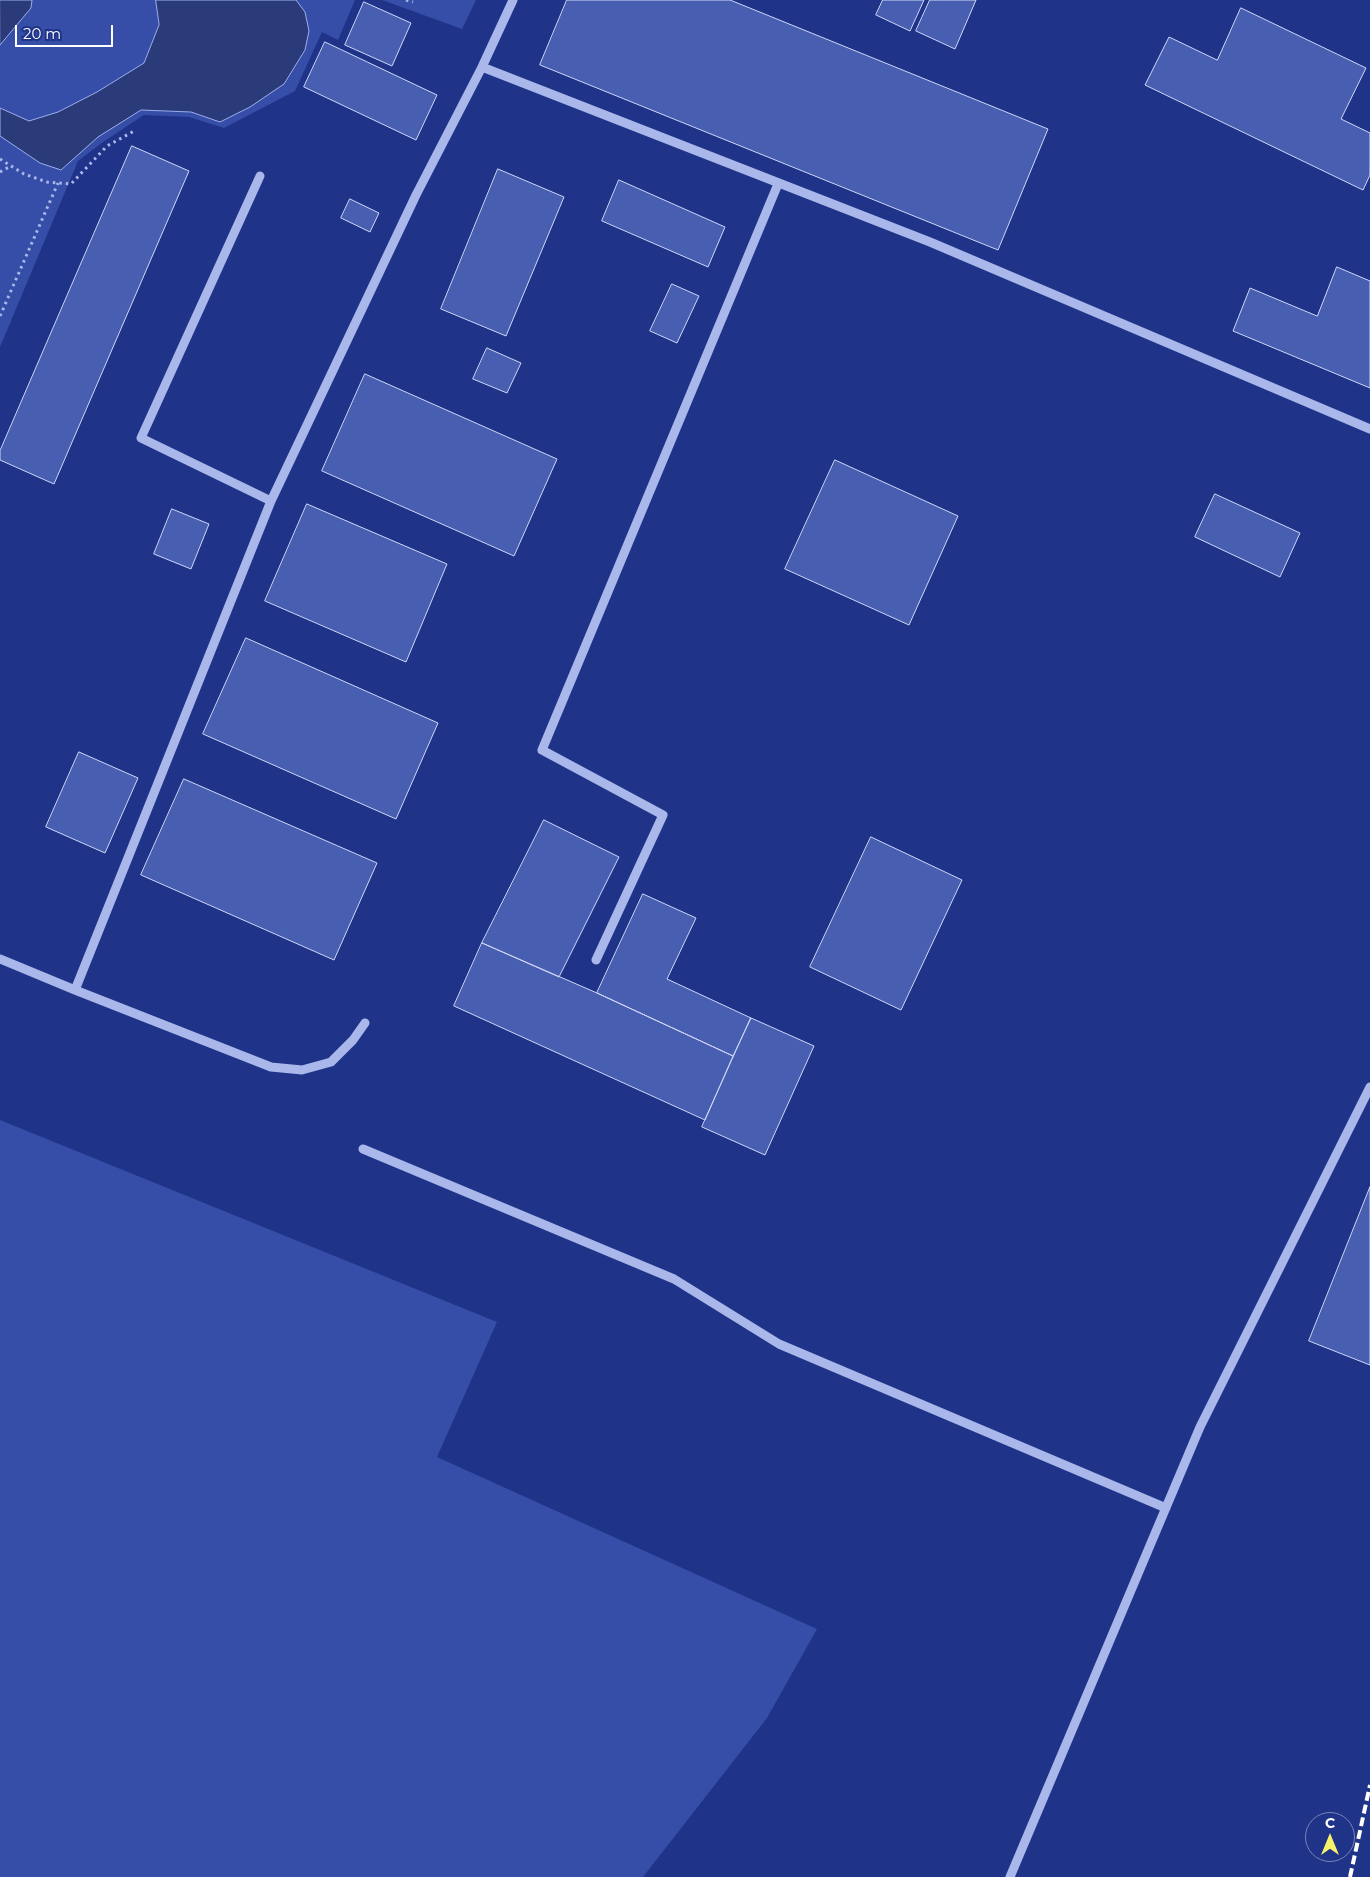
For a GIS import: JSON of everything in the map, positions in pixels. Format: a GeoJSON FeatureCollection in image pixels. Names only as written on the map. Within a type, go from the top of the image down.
{"type":"FeatureCollection","features":[{"type":"Feature","properties":{"kind":"lane"},"geometry":{"type":"LineString","coordinates":[[75,990],[271,501],[416,195],[482,67],[513,0]]}},
{"type":"Feature","properties":{"kind":"lane"},"geometry":{"type":"LineString","coordinates":[[482,67],[930,242],[1370,430]]}},
{"type":"Feature","properties":{"kind":"lane"},"geometry":{"type":"LineString","coordinates":[[260,176],[141,438],[271,501]]}},
{"type":"Feature","properties":{"kind":"lane"},"geometry":{"type":"LineString","coordinates":[[596,960],[662,815],[542,750],[778,184]]}},
{"type":"Feature","properties":{"kind":"lane"},"geometry":{"type":"LineString","coordinates":[[0,959],[271,1067],[302,1070],[331,1062],[353,1040],[365,1023]]}},
{"type":"Feature","properties":{"kind":"lane"},"geometry":{"type":"LineString","coordinates":[[1010,1877],[1200,1427],[1370,1087]]}},
{"type":"Feature","properties":{"kind":"lane"},"geometry":{"type":"LineString","coordinates":[[363,1149],[674,1280],[779,1344],[1166,1508]]}},
{"type":"Feature","properties":{"kind":"path"},"geometry":{"type":"LineString","coordinates":[[406,0],[413,2]]}},
{"type":"Feature","properties":{"kind":"path"},"geometry":{"type":"LineString","coordinates":[[0,159],[24,174],[47,182],[71,184],[107,146],[136,130]]}},
{"type":"Feature","properties":{"kind":"path"},"geometry":{"type":"LineString","coordinates":[[0,172],[12,166]]}},
{"type":"Feature","properties":{"kind":"path"},"geometry":{"type":"LineString","coordinates":[[0,316],[58,183]]}},
{"type":"Feature","properties":{"kind":"shaded area"},"geometry":{"type":"Polygon","coordinates":[[[0,0],[32,0],[31,8],[0,45],[0,0]]]}},
{"type":"Feature","properties":{"kind":"shaded area"},"geometry":{"type":"Polygon","coordinates":[[[32,0],[156,0],[159,25],[144,63],[97,92],[58,112],[29,122],[0,108],[0,45],[31,8],[32,0]]]}},
{"type":"Feature","properties":{"kind":"shaded area"},"geometry":{"type":"Polygon","coordinates":[[[156,0],[296,0],[305,12],[309,31],[305,50],[284,84],[250,107],[220,122],[191,112],[141,110],[98,137],[61,170],[40,163],[0,136],[0,108],[29,121],[58,112],[97,92],[144,63],[159,25],[156,0]]]}},
{"type":"Feature","properties":{"kind":"shaded area"},"geometry":{"type":"Polygon","coordinates":[[[296,0],[355,0],[338,40],[322,32],[295,91],[224,128],[189,117],[144,115],[78,161],[0,347],[0,136],[40,163],[61,170],[98,137],[141,110],[191,112],[220,121],[284,84],[305,50],[309,31],[305,12],[296,0]]]}},
{"type":"Feature","properties":{"kind":"shaded area"},"geometry":{"type":"Polygon","coordinates":[[[382,0],[476,0],[462,29],[382,0]]]}},
{"type":"Feature","properties":{"kind":"shaded area"},"geometry":{"type":"Polygon","coordinates":[[[0,1120],[497,1322],[437,1457],[817,1629],[767,1718],[643,1877],[0,1877],[0,1120]]]}},
{"type":"Feature","properties":{"kind":"building"},"geometry":{"type":"Polygon","coordinates":[[[567,0],[730,0],[1048,129],[998,250],[540,65],[567,0]]]}},
{"type":"Feature","properties":{"kind":"building"},"geometry":{"type":"Polygon","coordinates":[[[883,0],[924,0],[910,31],[876,15],[883,0]]]}},
{"type":"Feature","properties":{"kind":"building"},"geometry":{"type":"Polygon","coordinates":[[[930,0],[976,0],[955,49],[916,31],[930,0]]]}},
{"type":"Feature","properties":{"kind":"building"},"geometry":{"type":"Polygon","coordinates":[[[364,2],[411,23],[392,66],[345,45],[364,2]]]}},
{"type":"Feature","properties":{"kind":"building"},"geometry":{"type":"Polygon","coordinates":[[[1241,8],[1366,68],[1341,119],[1370,133],[1370,175],[1363,190],[1145,85],[1169,37],[1217,60],[1241,8]]]}},
{"type":"Feature","properties":{"kind":"building"},"geometry":{"type":"Polygon","coordinates":[[[325,42],[437,95],[416,140],[304,87],[325,42]]]}},
{"type":"Feature","properties":{"kind":"building"},"geometry":{"type":"Polygon","coordinates":[[[132,146],[189,171],[54,484],[0,460],[0,451],[132,146]]]}},
{"type":"Feature","properties":{"kind":"building"},"geometry":{"type":"Polygon","coordinates":[[[498,169],[564,197],[506,336],[441,309],[498,169]]]}},
{"type":"Feature","properties":{"kind":"building"},"geometry":{"type":"Polygon","coordinates":[[[619,180],[725,227],[708,267],[602,221],[619,180]]]}},
{"type":"Feature","properties":{"kind":"building"},"geometry":{"type":"Polygon","coordinates":[[[350,199],[379,213],[370,232],[341,218],[350,199]]]}},
{"type":"Feature","properties":{"kind":"building"},"geometry":{"type":"Polygon","coordinates":[[[1337,267],[1370,281],[1370,388],[1233,331],[1250,288],[1317,316],[1337,267]]]}},
{"type":"Feature","properties":{"kind":"building"},"geometry":{"type":"Polygon","coordinates":[[[672,284],[699,296],[677,343],[650,331],[672,284]]]}},
{"type":"Feature","properties":{"kind":"building"},"geometry":{"type":"Polygon","coordinates":[[[487,348],[521,363],[507,393],[473,379],[487,348]]]}},
{"type":"Feature","properties":{"kind":"building"},"geometry":{"type":"Polygon","coordinates":[[[365,374],[557,459],[514,556],[322,471],[365,374]]]}},
{"type":"Feature","properties":{"kind":"building"},"geometry":{"type":"Polygon","coordinates":[[[835,460],[958,516],[909,625],[785,569],[835,460]]]}},
{"type":"Feature","properties":{"kind":"building"},"geometry":{"type":"Polygon","coordinates":[[[1215,494],[1300,533],[1280,577],[1195,537],[1215,494]]]}},
{"type":"Feature","properties":{"kind":"building"},"geometry":{"type":"Polygon","coordinates":[[[307,504],[447,564],[406,662],[265,601],[307,504]]]}},
{"type":"Feature","properties":{"kind":"building"},"geometry":{"type":"Polygon","coordinates":[[[172,509],[209,524],[191,569],[154,554],[172,509]]]}},
{"type":"Feature","properties":{"kind":"building"},"geometry":{"type":"Polygon","coordinates":[[[246,638],[438,723],[396,819],[203,734],[246,638]]]}},
{"type":"Feature","properties":{"kind":"building"},"geometry":{"type":"Polygon","coordinates":[[[79,752],[138,778],[105,853],[46,827],[79,752]]]}},
{"type":"Feature","properties":{"kind":"building"},"geometry":{"type":"Polygon","coordinates":[[[184,779],[377,863],[334,960],[141,875],[184,779]]]}},
{"type":"Feature","properties":{"kind":"building"},"geometry":{"type":"Polygon","coordinates":[[[544,820],[619,857],[559,977],[482,943],[544,820]]]}},
{"type":"Feature","properties":{"kind":"building"},"geometry":{"type":"Polygon","coordinates":[[[871,837],[962,880],[901,1010],[810,967],[871,837]]]}},
{"type":"Feature","properties":{"kind":"building"},"geometry":{"type":"Polygon","coordinates":[[[643,894],[696,918],[667,979],[751,1018],[733,1056],[597,993],[643,894]]]}},
{"type":"Feature","properties":{"kind":"building"},"geometry":{"type":"Polygon","coordinates":[[[482,943],[597,993],[733,1056],[705,1120],[454,1006],[482,943]]]}},
{"type":"Feature","properties":{"kind":"building"},"geometry":{"type":"Polygon","coordinates":[[[751,1018],[814,1046],[765,1155],[702,1127],[751,1018]]]}},
{"type":"Feature","properties":{"kind":"building"},"geometry":{"type":"Polygon","coordinates":[[[1370,1187],[1370,1365],[1309,1341],[1370,1187]]]}},
{"type":"Feature","properties":{"kind":"railway"},"geometry":{"type":"LineString","coordinates":[[1350,1877],[1370,1785]]}}]}
